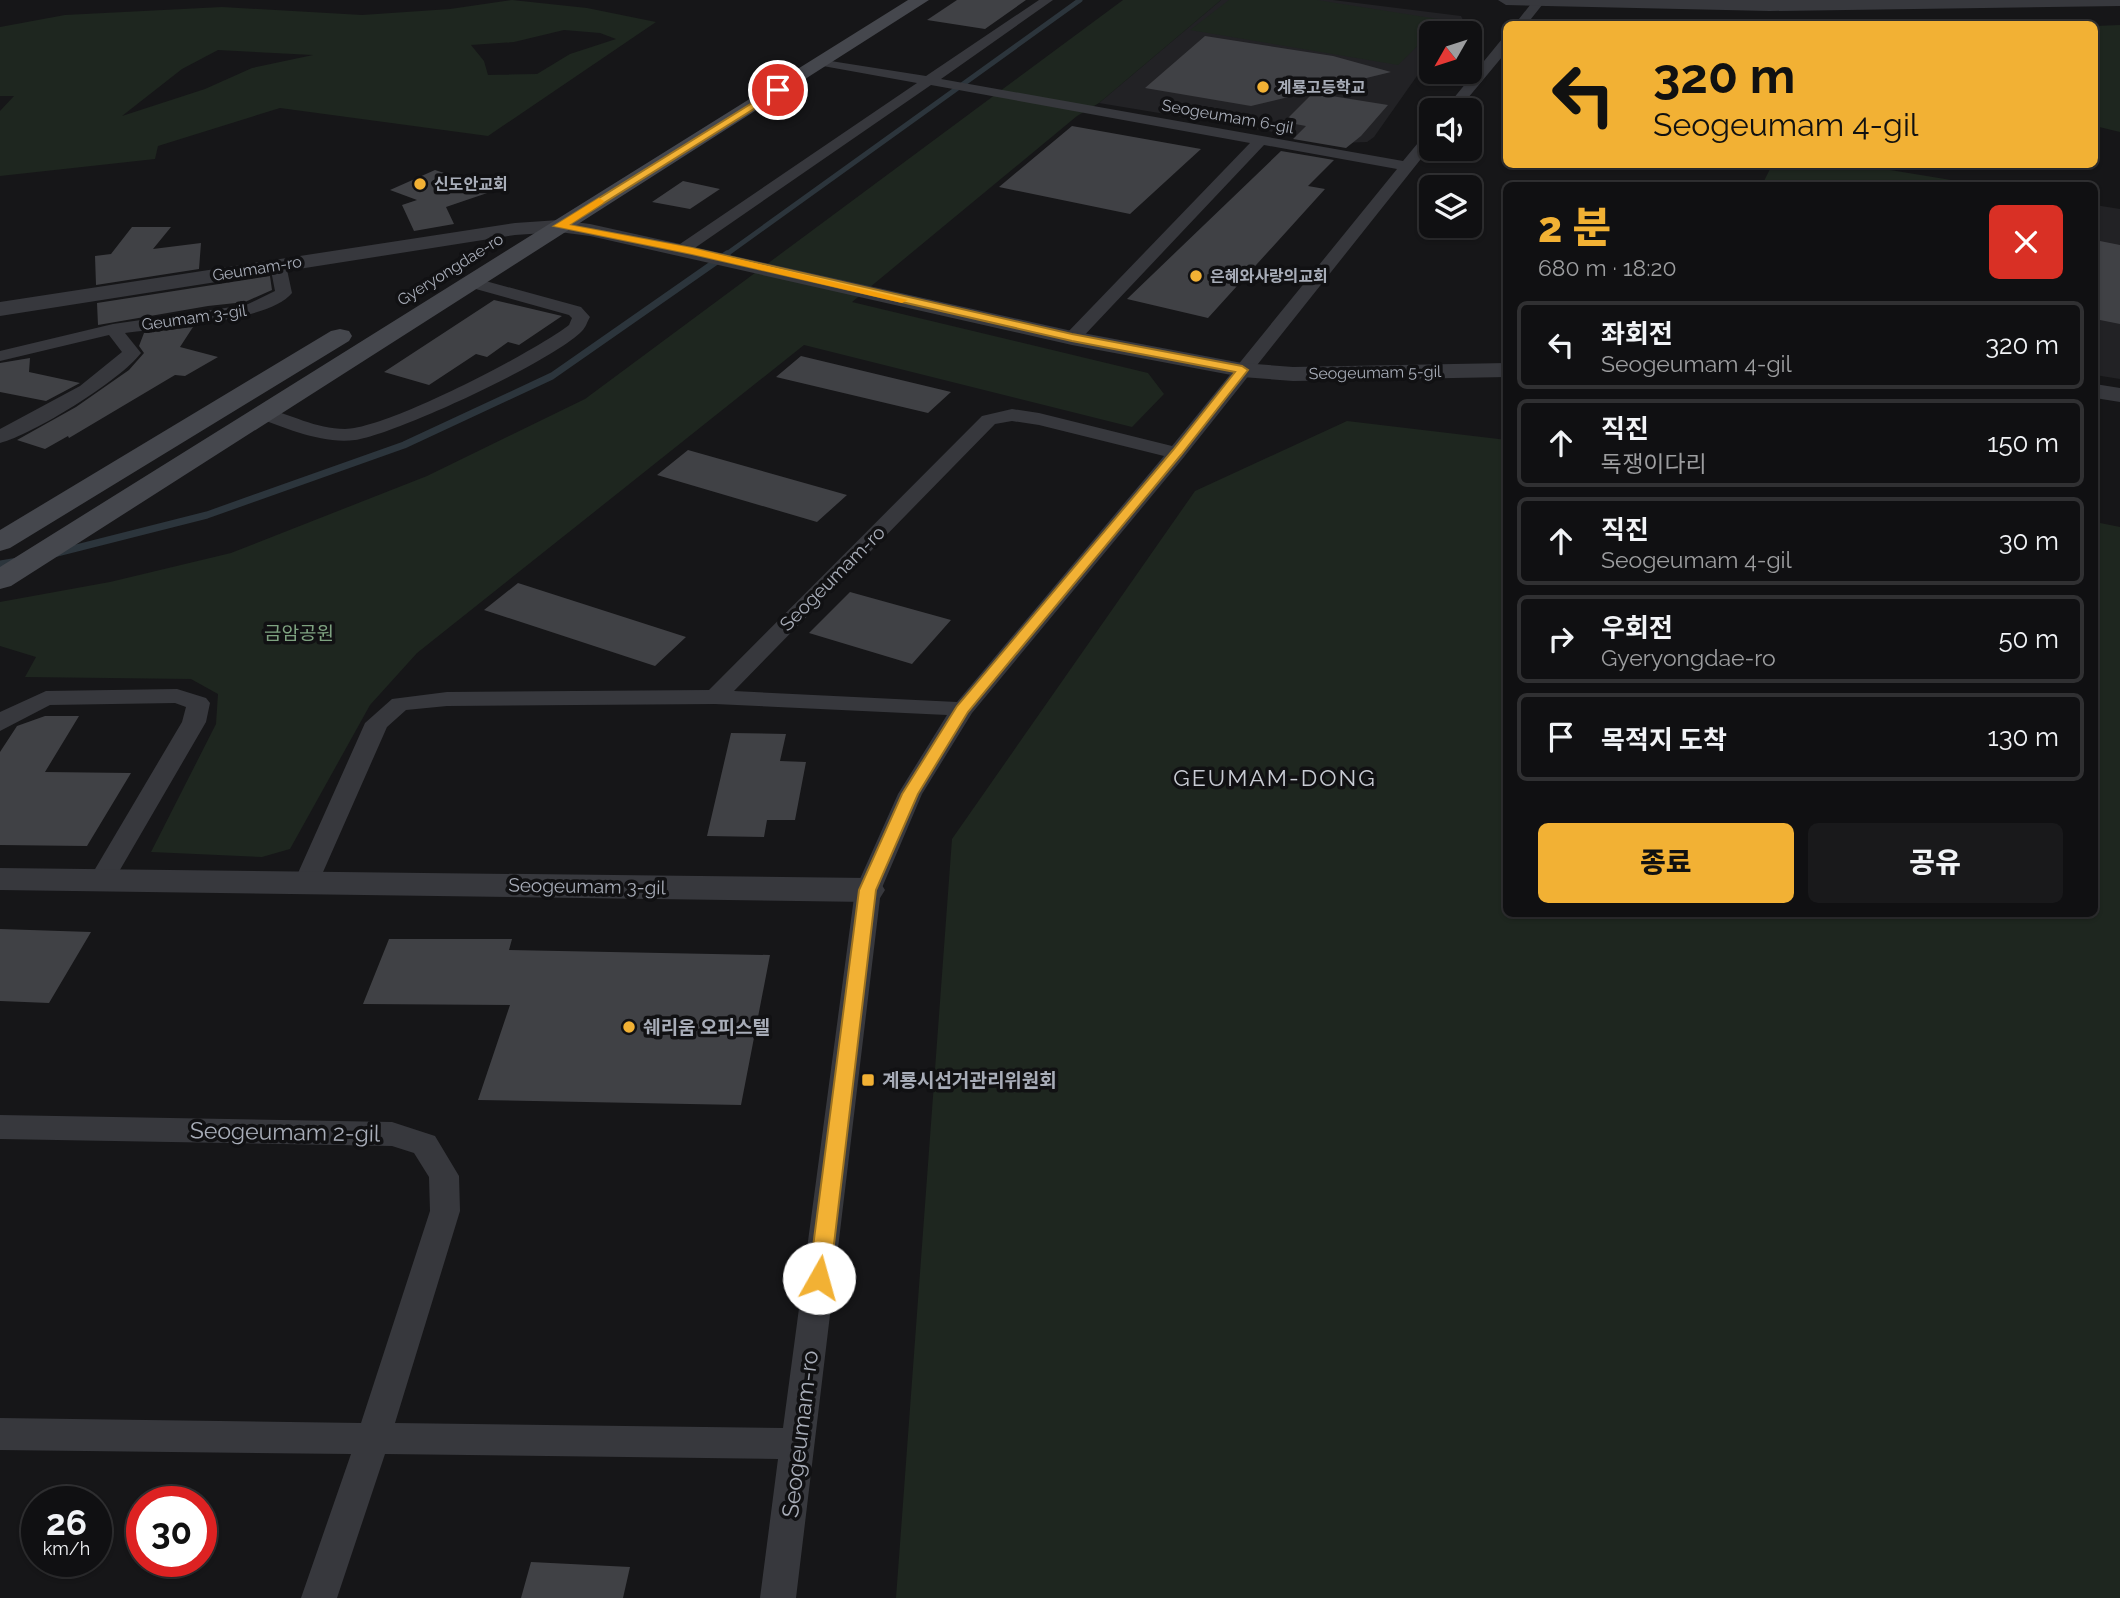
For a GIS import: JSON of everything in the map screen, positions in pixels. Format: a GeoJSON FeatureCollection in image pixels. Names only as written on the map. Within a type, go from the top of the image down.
{"type":"FeatureCollection","features":[{"type":"Feature","properties":{"kind":"main road"},"geometry":{"type":"LineString","coordinates":[[665,137],[889,0]]}},
{"type":"Feature","properties":{"kind":"main road","name":"Gyeryongdae-ro"},"geometry":{"type":"LineString","coordinates":[[0,580],[471,282],[554,217],[823,62],[920,0]]}},
{"type":"Feature","properties":{"kind":"main road","name":"Gyeryongdae-ro"},"geometry":{"type":"LineString","coordinates":[[5,539],[515,229]]}},
{"type":"Feature","properties":{"kind":"street"},"geometry":{"type":"LineString","coordinates":[[688,250],[1047,0]]}},
{"type":"Feature","properties":{"kind":"street"},"geometry":{"type":"LineString","coordinates":[[1506,0],[1770,6],[2120,1]]}},
{"type":"Feature","properties":{"kind":"street"},"geometry":{"type":"LineString","coordinates":[[1523,21],[1540,1]]}},
{"type":"Feature","properties":{"kind":"street"},"geometry":{"type":"LineString","coordinates":[[1461,98],[1503,47]]}},
{"type":"Feature","properties":{"kind":"street"},"geometry":{"type":"LineString","coordinates":[[823,62],[930,81]]}},
{"type":"Feature","properties":{"kind":"street","name":"Seogeumam 6-gil"},"geometry":{"type":"LineString","coordinates":[[930,81],[1406,166]]}},
{"type":"Feature","properties":{"kind":"street"},"geometry":{"type":"LineString","coordinates":[[1072,338],[1261,140]]}},
{"type":"Feature","properties":{"kind":"street","name":"Seogeumam-ro"},"geometry":{"type":"LineString","coordinates":[[778,1598],[868,890],[910,794],[962,709],[1177,453],[1419,150]]}},
{"type":"Feature","properties":{"kind":"street","name":"Geumam-ro"},"geometry":{"type":"LineString","coordinates":[[0,309],[515,229],[554,217],[786,274]]}},
{"type":"Feature","properties":{"kind":"street","name":"Geumam 3-gil"},"geometry":{"type":"LineString","coordinates":[[0,356],[113,329],[250,310],[271,302],[284,293],[278,265]]}},
{"type":"Feature","properties":{"kind":"street","name":"Seogeumam 5-gil"},"geometry":{"type":"LineString","coordinates":[[786,274],[1072,338],[1242,370],[1293,374],[1503,370]]}},
{"type":"Feature","properties":{"kind":"street"},"geometry":{"type":"LineString","coordinates":[[262,413],[324,434],[357,434],[470,387],[543,349],[577,327],[581,317],[575,311],[471,282]]}},
{"type":"Feature","properties":{"kind":"street","name":"Geumam 3-gil"},"geometry":{"type":"LineString","coordinates":[[0,437],[92,387],[120,366],[132,353],[113,329]]}},
{"type":"Feature","properties":{"kind":"street"},"geometry":{"type":"LineString","coordinates":[[2098,391],[2120,395]]}},
{"type":"Feature","properties":{"kind":"street","name":"Seogeumam-ro"},"geometry":{"type":"LineString","coordinates":[[715,697],[989,420],[1012,415],[1040,419],[1177,453]]}},
{"type":"Feature","properties":{"kind":"street"},"geometry":{"type":"LineString","coordinates":[[0,724],[15,712],[46,698],[177,696],[198,703],[194,722],[101,881]]}},
{"type":"Feature","properties":{"kind":"street"},"geometry":{"type":"LineString","coordinates":[[307,882],[377,723],[400,704],[447,699],[715,697],[962,709]]}},
{"type":"Feature","properties":{"kind":"street","name":"Seogeumam 3-gil"},"geometry":{"type":"LineString","coordinates":[[0,879],[868,890]]}},
{"type":"Feature","properties":{"kind":"street","name":"Seogeumam 2-gil"},"geometry":{"type":"LineString","coordinates":[[0,1127],[392,1134],[424,1144],[444,1176],[445,1211],[373,1439],[319,1598]]}},
{"type":"Feature","properties":{"kind":"street"},"geometry":{"type":"LineString","coordinates":[[0,1434],[799,1444]]}},
{"type":"Feature","properties":{"kind":"shaded area","name":"계룡고등학교"},"geometry":{"type":"Polygon","coordinates":[[[1221,0],[1333,0],[1461,16],[1463,20],[1419,21],[1419,73],[1374,137],[1367,142],[1339,143],[1099,103],[1221,0]]]}},
{"type":"Feature","properties":{"kind":"shaded area"},"geometry":{"type":"Polygon","coordinates":[[[2098,205],[2120,209],[2120,379],[2098,375],[2098,205]]]}},
{"type":"Feature","properties":{"kind":"green space"},"geometry":{"type":"Polygon","coordinates":[[[512,0],[587,8],[656,22],[488,136],[280,108],[158,146],[155,159],[0,176],[0,111],[14,96],[0,96],[0,27],[65,15],[222,7],[362,15],[450,9],[512,0]],[[564,30],[514,42],[471,45],[484,61],[488,75],[537,74],[570,54],[616,39],[600,33],[564,30]],[[218,50],[182,69],[122,116],[205,89],[252,68],[313,55],[218,50]]]}},
{"type":"Feature","properties":{"kind":"green space","name":"금암공원"},"geometry":{"type":"Polygon","coordinates":[[[1123,0],[1221,0],[1099,103],[1077,116],[852,302],[1148,373],[1164,394],[1132,427],[804,345],[417,653],[370,705],[290,849],[262,857],[151,852],[216,724],[218,694],[191,679],[25,677],[36,657],[0,646],[0,602],[110,582],[231,553],[427,476],[585,399],[1123,0]]]}},
{"type":"Feature","properties":{"kind":"green space"},"geometry":{"type":"Polygon","coordinates":[[[1229,0],[1317,0],[1444,20],[1419,21],[1419,44],[1398,65],[1190,30],[1229,0]]]}},
{"type":"Feature","properties":{"kind":"green space"},"geometry":{"type":"Polygon","coordinates":[[[2120,25],[2120,132],[2098,127],[2098,26],[2120,25]]]}},
{"type":"Feature","properties":{"kind":"green space"},"geometry":{"type":"Polygon","coordinates":[[[1770,168],[1878,168],[1951,180],[1950,182],[1764,182],[1770,168]]]}},
{"type":"Feature","properties":{"kind":"green space"},"geometry":{"type":"Polygon","coordinates":[[[1347,421],[1503,440],[1503,917],[2098,917],[2098,523],[2120,527],[2120,1598],[896,1598],[952,839],[1195,491],[1347,421]]]}},
{"type":"Feature","properties":{"kind":"building"},"geometry":{"type":"Polygon","coordinates":[[[957,0],[1026,0],[985,29],[927,20],[957,0]]]}},
{"type":"Feature","properties":{"kind":"building"},"geometry":{"type":"Polygon","coordinates":[[[1205,36],[1333,56],[1391,72],[1251,106],[1145,88],[1205,36]]]}},
{"type":"Feature","properties":{"kind":"building"},"geometry":{"type":"Polygon","coordinates":[[[1313,93],[1388,105],[1361,136],[1346,148],[1293,139],[1306,126],[1284,122],[1313,93]]]}},
{"type":"Feature","properties":{"kind":"building"},"geometry":{"type":"Polygon","coordinates":[[[1072,126],[1201,149],[1130,214],[999,187],[1072,126]]]}},
{"type":"Feature","properties":{"kind":"building"},"geometry":{"type":"Polygon","coordinates":[[[1281,151],[1334,160],[1308,186],[1325,189],[1208,318],[1127,299],[1281,151]]]}},
{"type":"Feature","properties":{"kind":"building"},"geometry":{"type":"Polygon","coordinates":[[[435,170],[496,190],[446,207],[454,224],[414,231],[402,205],[417,200],[390,190],[435,170]]]}},
{"type":"Feature","properties":{"kind":"building"},"geometry":{"type":"Polygon","coordinates":[[[683,181],[720,189],[690,209],[652,202],[683,181]]]}},
{"type":"Feature","properties":{"kind":"building"},"geometry":{"type":"Polygon","coordinates":[[[132,227],[171,227],[153,249],[201,243],[199,269],[96,285],[95,256],[111,254],[132,227]]]}},
{"type":"Feature","properties":{"kind":"building"},"geometry":{"type":"Polygon","coordinates":[[[2098,241],[2120,245],[2120,324],[2098,320],[2098,241]]]}},
{"type":"Feature","properties":{"kind":"building"},"geometry":{"type":"Polygon","coordinates":[[[270,276],[272,290],[245,302],[98,325],[97,303],[270,276]]]}},
{"type":"Feature","properties":{"kind":"building"},"geometry":{"type":"Polygon","coordinates":[[[494,300],[562,316],[519,345],[508,342],[487,357],[476,354],[429,385],[384,372],[494,300]]]}},
{"type":"Feature","properties":{"kind":"building"},"geometry":{"type":"Polygon","coordinates":[[[193,327],[180,347],[218,357],[185,376],[175,375],[69,438],[68,436],[45,449],[17,440],[76,407],[129,370],[144,353],[139,346],[144,333],[193,327]]]}},
{"type":"Feature","properties":{"kind":"building"},"geometry":{"type":"Polygon","coordinates":[[[801,356],[951,392],[928,413],[776,377],[801,356]]]}},
{"type":"Feature","properties":{"kind":"building"},"geometry":{"type":"Polygon","coordinates":[[[30,358],[29,372],[80,383],[46,401],[0,392],[0,363],[30,358]]]}},
{"type":"Feature","properties":{"kind":"building"},"geometry":{"type":"Polygon","coordinates":[[[688,450],[847,495],[817,522],[657,475],[688,450]]]}},
{"type":"Feature","properties":{"kind":"building"},"geometry":{"type":"Polygon","coordinates":[[[518,583],[686,637],[655,666],[484,610],[518,583]]]}},
{"type":"Feature","properties":{"kind":"building"},"geometry":{"type":"Polygon","coordinates":[[[850,592],[951,620],[912,664],[809,633],[850,592]]]}},
{"type":"Feature","properties":{"kind":"building"},"geometry":{"type":"Polygon","coordinates":[[[45,716],[79,716],[45,772],[131,773],[87,846],[0,845],[0,752],[17,726],[45,716]]]}},
{"type":"Feature","properties":{"kind":"building"},"geometry":{"type":"Polygon","coordinates":[[[731,733],[786,734],[780,761],[806,762],[795,820],[767,820],[764,837],[707,836],[731,733]]]}},
{"type":"Feature","properties":{"kind":"building"},"geometry":{"type":"Polygon","coordinates":[[[0,929],[91,932],[49,1003],[0,1001],[0,929]]]}},
{"type":"Feature","properties":{"kind":"building","name":"쉐리움 오피스텔"},"geometry":{"type":"Polygon","coordinates":[[[389,939],[512,939],[509,950],[770,955],[741,1105],[478,1100],[510,1005],[363,1004],[389,939]]]}},
{"type":"Feature","properties":{"kind":"building"},"geometry":{"type":"Polygon","coordinates":[[[531,1562],[630,1567],[623,1598],[521,1598],[531,1562]]]}},
{"type":"Feature","properties":{"kind":"waterway"},"geometry":{"type":"LineString","coordinates":[[724,256],[1080,0]]}},
{"type":"Feature","properties":{"kind":"waterway"},"geometry":{"type":"LineString","coordinates":[[53,554],[207,515],[404,445],[552,376],[727,254]]}},
{"type":"Feature","properties":{"kind":"waterway"},"geometry":{"type":"LineString","coordinates":[[0,564],[18,561]]}},
{"type":"Feature","properties":{"kind":"slow traffic"},"geometry":{"type":"LineString","coordinates":[[599,201],[559,226],[692,251],[902,300]]}},
{"type":"Feature","properties":{"kind":"place","name":"계룡고등학교"},"geometry":{"type":"Point","coordinates":[1263,87]}},
{"type":"Feature","properties":{"kind":"place","name":"신도안교회"},"geometry":{"type":"Point","coordinates":[420,184]}},
{"type":"Feature","properties":{"kind":"place","name":"은혜와사랑의교회"},"geometry":{"type":"Point","coordinates":[1196,276]}},
{"type":"Feature","properties":{"kind":"place","name":"쉐리움 오피스텔"},"geometry":{"type":"Point","coordinates":[629,1027]}},
{"type":"Feature","properties":{"kind":"place","name":"계룡시선거관리위원회"},"geometry":{"type":"Point","coordinates":[868,1080]}},
{"type":"Feature","properties":{"kind":"district","name":"GEUMAM-DONG"},"geometry":{"type":"Point","coordinates":[1275,778]}},
{"type":"Feature","properties":{"kind":"route"},"geometry":{"type":"LineString","coordinates":[[778,90],[559,226],[692,251],[1072,338],[1242,370],[1177,453],[962,709],[910,794],[868,890],[819,1278]]}}]}
